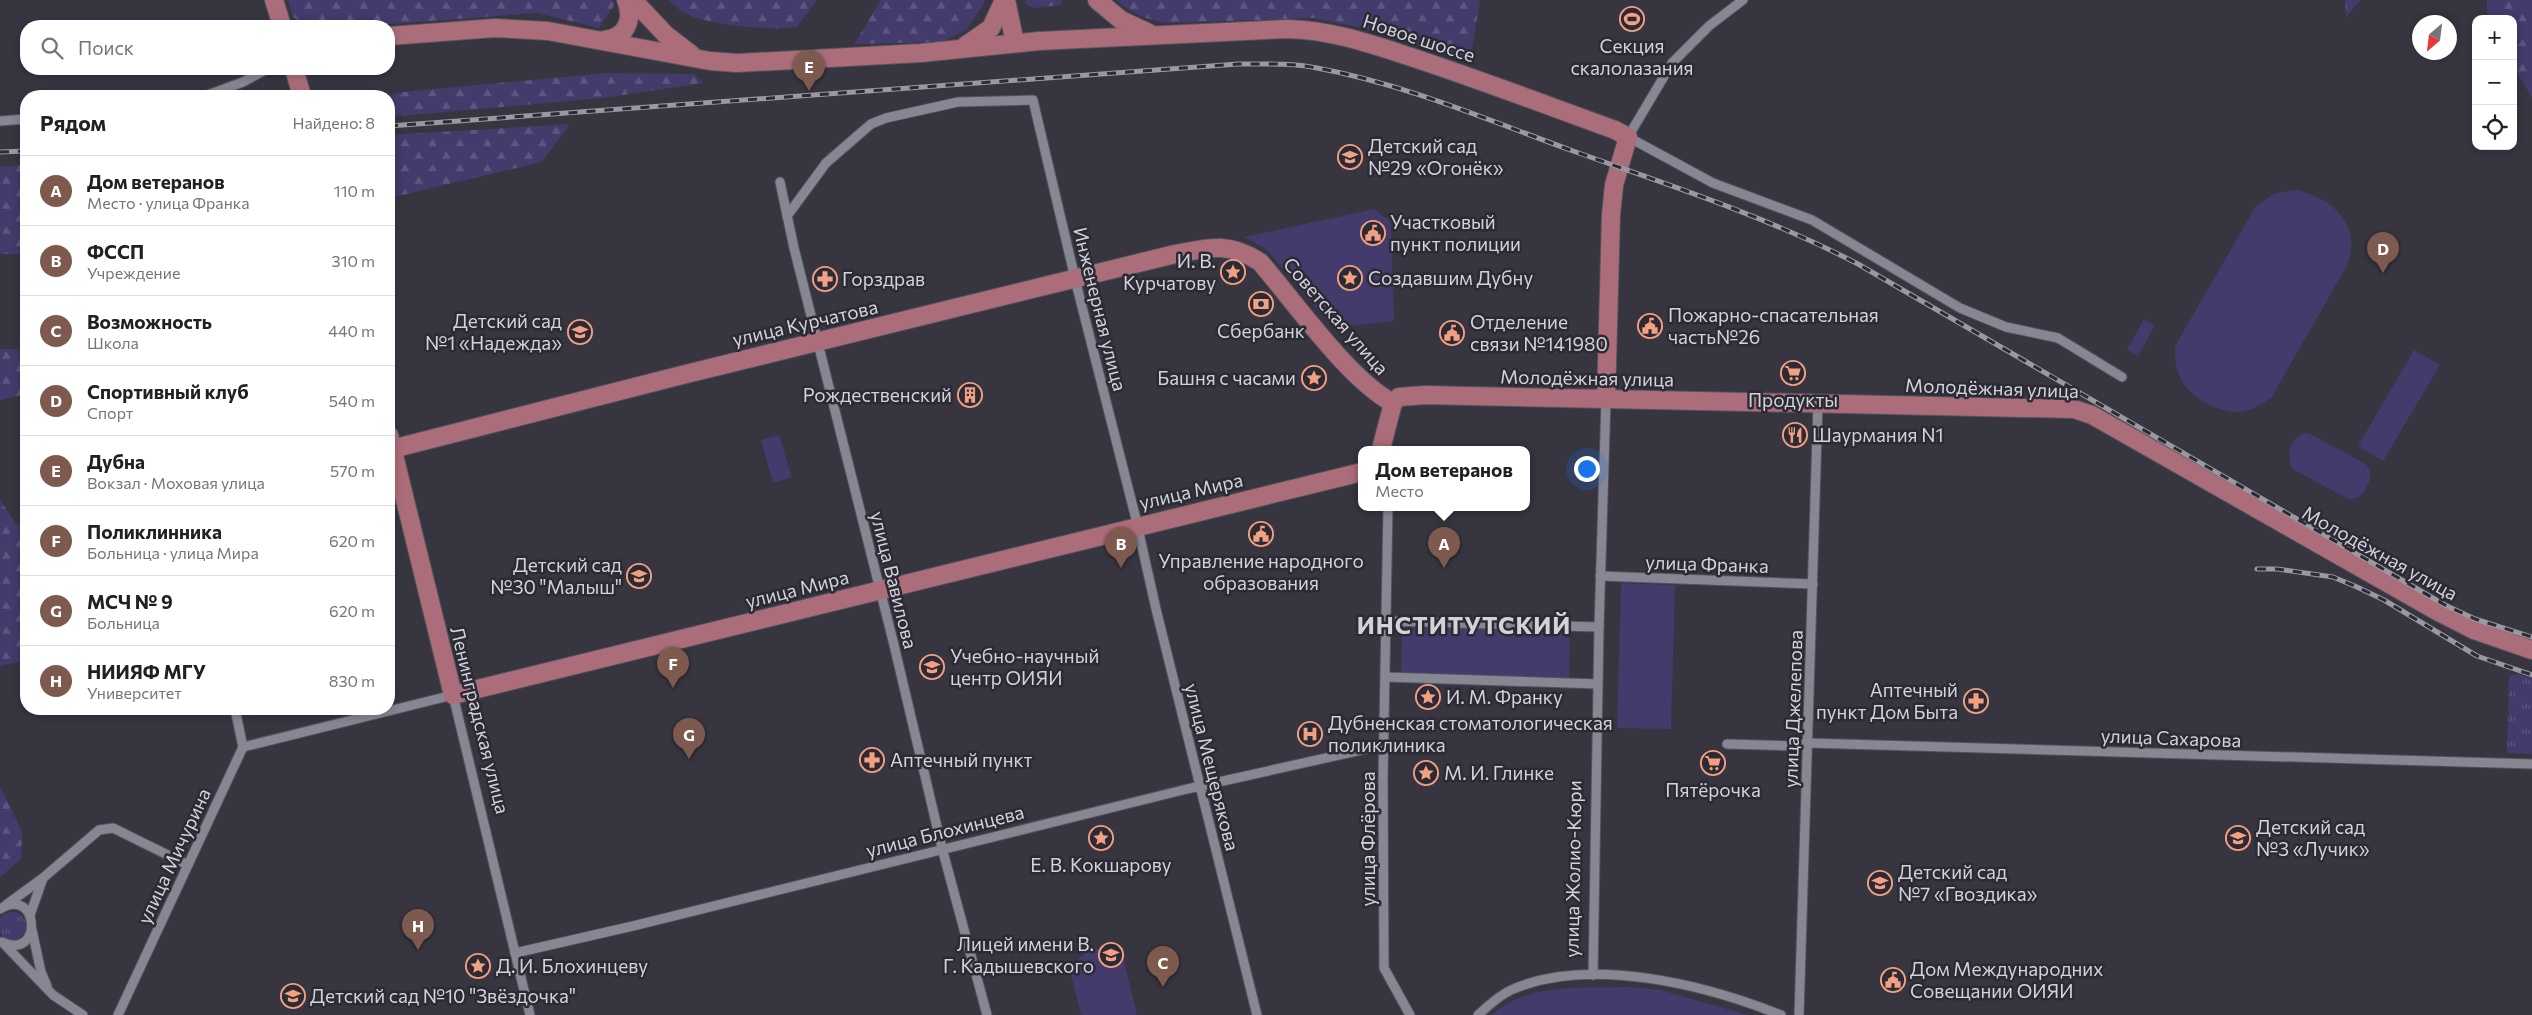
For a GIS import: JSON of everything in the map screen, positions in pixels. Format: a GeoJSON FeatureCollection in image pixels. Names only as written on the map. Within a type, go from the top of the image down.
{"type":"FeatureCollection","features":[{"type":"Feature","properties":{"kind":"main road"},"geometry":{"type":"LineString","coordinates":[[274,0],[280,20]]}},
{"type":"Feature","properties":{"kind":"main road"},"geometry":{"type":"LineString","coordinates":[[603,40],[614,39],[622,34],[628,26],[630,17],[626,0]]}},
{"type":"Feature","properties":{"kind":"main road"},"geometry":{"type":"LineString","coordinates":[[633,0],[666,35],[687,52],[699,58]]}},
{"type":"Feature","properties":{"kind":"main road"},"geometry":{"type":"LineString","coordinates":[[1005,0],[1015,44]]}},
{"type":"Feature","properties":{"kind":"main road"},"geometry":{"type":"LineString","coordinates":[[960,49],[979,39],[991,28],[1005,0]]}},
{"type":"Feature","properties":{"kind":"main road"},"geometry":{"type":"LineString","coordinates":[[1101,4],[1112,20],[1110,31],[1106,38]]}},
{"type":"Feature","properties":{"kind":"main road","name":"Новое шоссе"},"geometry":{"type":"LineString","coordinates":[[1101,4],[1130,25],[1157,35]]}},
{"type":"Feature","properties":{"kind":"main road","name":"Новое шоссе"},"geometry":{"type":"LineString","coordinates":[[395,36],[495,28],[548,32],[737,63],[1106,38],[1287,29],[1342,35],[1452,71],[1615,130],[1628,137]]}},
{"type":"Feature","properties":{"kind":"main road"},"geometry":{"type":"LineString","coordinates":[[296,75],[300,90]]}},
{"type":"Feature","properties":{"kind":"main road","name":"улица Жолио-Кюри"},"geometry":{"type":"LineString","coordinates":[[1606,400],[1611,215],[1614,184],[1628,137]]}},
{"type":"Feature","properties":{"kind":"main road","name":"улица Курчатова"},"geometry":{"type":"LineString","coordinates":[[395,444],[817,343],[1171,255],[1214,247],[1232,248]]}},
{"type":"Feature","properties":{"kind":"main road","name":"Советская улица"},"geometry":{"type":"LineString","coordinates":[[1232,248],[1245,252],[1260,262],[1325,339],[1376,394],[1393,403]]}},
{"type":"Feature","properties":{"kind":"main road","name":"Молодёжная улица"},"geometry":{"type":"LineString","coordinates":[[1393,403],[1399,398],[1425,395],[2074,409],[2092,414],[2435,610],[2474,630],[2532,650]]}},
{"type":"Feature","properties":{"kind":"main road"},"geometry":{"type":"LineString","coordinates":[[1382,446],[1393,403]]}},
{"type":"Feature","properties":{"kind":"main road","name":"Ленинградская улица"},"geometry":{"type":"LineString","coordinates":[[395,465],[453,694]]}},
{"type":"Feature","properties":{"kind":"main road","name":"улица Мира"},"geometry":{"type":"LineString","coordinates":[[453,694],[1358,473]]}},
{"type":"Feature","properties":{"kind":"street","name":"улица Жолио-Кюри"},"geometry":{"type":"LineString","coordinates":[[1628,137],[1660,80],[1672,63],[1709,26],[1743,0]]}},
{"type":"Feature","properties":{"kind":"street"},"geometry":{"type":"LineString","coordinates":[[221,90],[256,75]]}},
{"type":"Feature","properties":{"kind":"street","name":"Инженерная улица"},"geometry":{"type":"LineString","coordinates":[[787,216],[826,163],[871,124],[886,118],[958,102],[1033,100],[1075,279],[1137,526]]}},
{"type":"Feature","properties":{"kind":"street"},"geometry":{"type":"LineString","coordinates":[[0,122],[20,120]]}},
{"type":"Feature","properties":{"kind":"street"},"geometry":{"type":"LineString","coordinates":[[1628,137],[1713,183],[1812,220],[1960,308],[2006,327],[2058,338],[2122,377]]}},
{"type":"Feature","properties":{"kind":"street","name":"улица Вавилова"},"geometry":{"type":"LineString","coordinates":[[780,182],[817,343],[880,591],[942,848],[987,1015]]}},
{"type":"Feature","properties":{"kind":"street","name":"улица Жолио-Кюри"},"geometry":{"type":"LineString","coordinates":[[1593,975],[1598,627],[1606,400]]}},
{"type":"Feature","properties":{"kind":"street","name":"улица Джелепова"},"geometry":{"type":"LineString","coordinates":[[1800,1015],[1818,403]]}},
{"type":"Feature","properties":{"kind":"street","name":"улица Флёрова"},"geometry":{"type":"LineString","coordinates":[[1388,511],[1384,745],[1384,968],[1410,1015]]}},
{"type":"Feature","properties":{"kind":"street","name":"улица Мещерякова"},"geometry":{"type":"LineString","coordinates":[[1137,526],[1257,1015]]}},
{"type":"Feature","properties":{"kind":"street","name":"улица Франка"},"geometry":{"type":"LineString","coordinates":[[1600,576],[1813,584]]}},
{"type":"Feature","properties":{"kind":"street"},"geometry":{"type":"LineString","coordinates":[[1386,621],[1598,627]]}},
{"type":"Feature","properties":{"kind":"street"},"geometry":{"type":"LineString","coordinates":[[1386,678],[1598,684]]}},
{"type":"Feature","properties":{"kind":"street","name":"улица Мира"},"geometry":{"type":"LineString","coordinates":[[395,709],[453,694]]}},
{"type":"Feature","properties":{"kind":"street","name":"Ленинградская улица"},"geometry":{"type":"LineString","coordinates":[[453,694],[530,1015]]}},
{"type":"Feature","properties":{"kind":"street"},"geometry":{"type":"LineString","coordinates":[[236,715],[243,747]]}},
{"type":"Feature","properties":{"kind":"street","name":"улица Мира"},"geometry":{"type":"LineString","coordinates":[[243,747],[370,715]]}},
{"type":"Feature","properties":{"kind":"street"},"geometry":{"type":"LineString","coordinates":[[1727,744],[1795,746],[1808,743]]}},
{"type":"Feature","properties":{"kind":"street","name":"улица Сахарова"},"geometry":{"type":"LineString","coordinates":[[1808,743],[2532,764]]}},
{"type":"Feature","properties":{"kind":"street","name":"улица Блохинцева"},"geometry":{"type":"LineString","coordinates":[[515,953],[633,926],[942,848],[1200,786],[1384,745]]}},
{"type":"Feature","properties":{"kind":"street","name":"улица Мичурина"},"geometry":{"type":"LineString","coordinates":[[118,1015],[243,747]]}},
{"type":"Feature","properties":{"kind":"street"},"geometry":{"type":"LineString","coordinates":[[3,907],[43,878],[99,830],[113,828],[188,865]]}},
{"type":"Feature","properties":{"kind":"street"},"geometry":{"type":"LineString","coordinates":[[43,878],[30,915],[45,982],[53,995]]}},
{"type":"Feature","properties":{"kind":"street"},"geometry":{"type":"LineString","coordinates":[[3,907],[15,904],[24,908],[30,915]]}},
{"type":"Feature","properties":{"kind":"street"},"geometry":{"type":"LineString","coordinates":[[2,942],[12,945],[21,944],[28,938],[32,930]]}},
{"type":"Feature","properties":{"kind":"street"},"geometry":{"type":"LineString","coordinates":[[2,942],[53,995],[82,1015]]}},
{"type":"Feature","properties":{"kind":"street"},"geometry":{"type":"LineString","coordinates":[[1478,1015],[1493,1001],[1511,990],[1534,982],[1593,975],[1671,982],[1711,990],[1781,1015]]}},
{"type":"Feature","properties":{"kind":"green space"},"geometry":{"type":"Polygon","coordinates":[[[288,0],[612,0],[615,4],[599,28],[537,13],[395,24],[395,20],[298,20],[293,17],[288,0]]]}},
{"type":"Feature","properties":{"kind":"green space"},"geometry":{"type":"Polygon","coordinates":[[[668,0],[817,0],[797,27],[772,28],[725,24],[697,18],[682,11],[668,0]]]}},
{"type":"Feature","properties":{"kind":"green space"},"geometry":{"type":"Polygon","coordinates":[[[881,0],[984,0],[984,4],[966,30],[941,42],[854,44],[881,0]]]}},
{"type":"Feature","properties":{"kind":"green space"},"geometry":{"type":"Polygon","coordinates":[[[1026,0],[1062,0],[1061,5],[1033,8],[1025,3],[1026,0]]]}},
{"type":"Feature","properties":{"kind":"green space"},"geometry":{"type":"Polygon","coordinates":[[[1116,0],[1480,0],[1470,63],[1363,28],[1313,18],[1166,23],[1140,15],[1127,9],[1116,0]]]}},
{"type":"Feature","properties":{"kind":"green space"},"geometry":{"type":"Polygon","coordinates":[[[2345,0],[2361,0],[2346,17],[2345,0]]]}},
{"type":"Feature","properties":{"kind":"green space"},"geometry":{"type":"Polygon","coordinates":[[[2487,0],[2532,0],[2532,98],[2517,73],[2517,15],[2487,15],[2487,0]]]}},
{"type":"Feature","properties":{"kind":"green space"},"geometry":{"type":"Polygon","coordinates":[[[606,73],[694,74],[704,83],[602,98],[395,116],[395,94],[606,73]]]}},
{"type":"Feature","properties":{"kind":"green space"},"geometry":{"type":"Polygon","coordinates":[[[570,124],[542,162],[395,197],[395,135],[570,124]]]}},
{"type":"Feature","properties":{"kind":"green space"},"geometry":{"type":"Polygon","coordinates":[[[20,165],[20,254],[0,254],[0,167],[20,165]]]}},
{"type":"Feature","properties":{"kind":"green space"},"geometry":{"type":"Polygon","coordinates":[[[2298,190],[2323,200],[2341,216],[2351,237],[2348,264],[2271,398],[2255,408],[2241,412],[2217,408],[2198,398],[2184,384],[2176,365],[2175,346],[2256,206],[2275,193],[2298,190]]]}},
{"type":"Feature","properties":{"kind":"green space"},"geometry":{"type":"Polygon","coordinates":[[[1374,209],[1391,222],[1394,321],[1342,327],[1329,323],[1266,249],[1244,237],[1374,209]]]}},
{"type":"Feature","properties":{"kind":"green space"},"geometry":{"type":"Polygon","coordinates":[[[2144,319],[2155,325],[2138,356],[2127,350],[2144,319]]]}},
{"type":"Feature","properties":{"kind":"green space"},"geometry":{"type":"Polygon","coordinates":[[[0,349],[20,349],[20,395],[0,400],[0,349]]]}},
{"type":"Feature","properties":{"kind":"green space"},"geometry":{"type":"Polygon","coordinates":[[[2414,350],[2440,365],[2383,461],[2358,446],[2414,350]]]}},
{"type":"Feature","properties":{"kind":"green space"},"geometry":{"type":"Polygon","coordinates":[[[2305,433],[2366,464],[2370,473],[2369,482],[2358,498],[2348,499],[2293,469],[2289,459],[2290,448],[2300,435],[2305,433]]]}},
{"type":"Feature","properties":{"kind":"green space"},"geometry":{"type":"Polygon","coordinates":[[[779,435],[792,477],[773,483],[761,440],[779,435]]]}},
{"type":"Feature","properties":{"kind":"green space"},"geometry":{"type":"Polygon","coordinates":[[[0,500],[17,525],[20,524],[20,661],[0,666],[0,500]]]}},
{"type":"Feature","properties":{"kind":"green space"},"geometry":{"type":"Polygon","coordinates":[[[1621,583],[1675,585],[1671,729],[1617,728],[1621,583]]]}},
{"type":"Feature","properties":{"kind":"green space"},"geometry":{"type":"Polygon","coordinates":[[[1402,627],[1570,631],[1569,678],[1401,674],[1402,627]]]}},
{"type":"Feature","properties":{"kind":"green space"},"geometry":{"type":"Polygon","coordinates":[[[2517,674],[2532,678],[2532,754],[2507,753],[2509,676],[2517,674]]]}},
{"type":"Feature","properties":{"kind":"green space"},"geometry":{"type":"Polygon","coordinates":[[[0,786],[22,832],[21,859],[0,877],[0,786]]]}},
{"type":"Feature","properties":{"kind":"green space"},"geometry":{"type":"Polygon","coordinates":[[[7,913],[17,913],[25,921],[25,931],[17,939],[7,939],[-1,931],[-1,921],[7,913]]]}},
{"type":"Feature","properties":{"kind":"green space"},"geometry":{"type":"Polygon","coordinates":[[[1110,947],[1124,961],[1137,1015],[1081,1015],[1070,970],[1087,953],[1110,947]]]}},
{"type":"Feature","properties":{"kind":"green space"},"geometry":{"type":"Polygon","coordinates":[[[1630,987],[1661,990],[1748,1015],[1492,1015],[1506,1004],[1539,992],[1557,989],[1630,987]]]}},
{"type":"Feature","properties":{"kind":"railway"},"geometry":{"type":"LineString","coordinates":[[395,126],[1238,64],[1298,65],[1350,75],[1415,93],[1682,189],[1789,231],[1824,247],[1858,264],[2445,605],[2475,619],[2532,637]]}},
{"type":"Feature","properties":{"kind":"railway"},"geometry":{"type":"LineString","coordinates":[[0,152],[20,151]]}},
{"type":"Feature","properties":{"kind":"railway"},"geometry":{"type":"LineString","coordinates":[[2257,569],[2277,569],[2333,577],[2384,600],[2477,656],[2532,675]]}},
{"type":"Feature","properties":{"kind":"place","name":"Секция скалолазания"},"geometry":{"type":"Point","coordinates":[1632,19]}},
{"type":"Feature","properties":{"kind":"place","name":"Дубна"},"geometry":{"type":"Point","coordinates":[809,91]}},
{"type":"Feature","properties":{"kind":"place","name":"Детский сад №29 «Огонёк»"},"geometry":{"type":"Point","coordinates":[1350,157]}},
{"type":"Feature","properties":{"kind":"place","name":"Участковый пункт полиции"},"geometry":{"type":"Point","coordinates":[1373,233]}},
{"type":"Feature","properties":{"kind":"place","name":"И. В. Курчатову"},"geometry":{"type":"Point","coordinates":[1233,272]}},
{"type":"Feature","properties":{"kind":"place","name":"Спортивный клуб"},"geometry":{"type":"Point","coordinates":[2383,273]}},
{"type":"Feature","properties":{"kind":"place","name":"Создавшим Дубну"},"geometry":{"type":"Point","coordinates":[1350,278]}},
{"type":"Feature","properties":{"kind":"place","name":"Горздрав"},"geometry":{"type":"Point","coordinates":[825,279]}},
{"type":"Feature","properties":{"kind":"place","name":"Сбербанк"},"geometry":{"type":"Point","coordinates":[1261,304]}},
{"type":"Feature","properties":{"kind":"place","name":"Пожарно-спасательная часть№26"},"geometry":{"type":"Point","coordinates":[1650,326]}},
{"type":"Feature","properties":{"kind":"place","name":"Детский сад №1 «Надежда»"},"geometry":{"type":"Point","coordinates":[580,332]}},
{"type":"Feature","properties":{"kind":"place","name":"Отделение связи №141980"},"geometry":{"type":"Point","coordinates":[1452,333]}},
{"type":"Feature","properties":{"kind":"place","name":"Продукты"},"geometry":{"type":"Point","coordinates":[1793,373]}},
{"type":"Feature","properties":{"kind":"place","name":"Башня с часами"},"geometry":{"type":"Point","coordinates":[1314,378]}},
{"type":"Feature","properties":{"kind":"place","name":"Рождественский"},"geometry":{"type":"Point","coordinates":[970,395]}},
{"type":"Feature","properties":{"kind":"place","name":"Шаурмания N1"},"geometry":{"type":"Point","coordinates":[1795,435]}},
{"type":"Feature","properties":{"kind":"place","name":"Управление народного образования"},"geometry":{"type":"Point","coordinates":[1261,534]}},
{"type":"Feature","properties":{"kind":"place","name":"ФССП"},"geometry":{"type":"Point","coordinates":[1121,568]}},
{"type":"Feature","properties":{"kind":"place","name":"Дом ветеранов"},"geometry":{"type":"Point","coordinates":[1444,568]}},
{"type":"Feature","properties":{"kind":"place","name":"Детский сад №30 \"Малыш\""},"geometry":{"type":"Point","coordinates":[639,576]}},
{"type":"Feature","properties":{"kind":"place","name":"Учебно-научный центр ОИЯИ"},"geometry":{"type":"Point","coordinates":[932,667]}},
{"type":"Feature","properties":{"kind":"place","name":"Поликлинника"},"geometry":{"type":"Point","coordinates":[673,688]}},
{"type":"Feature","properties":{"kind":"place","name":"И. М. Франку"},"geometry":{"type":"Point","coordinates":[1428,697]}},
{"type":"Feature","properties":{"kind":"place","name":"Аптечный пункт Дом Быта"},"geometry":{"type":"Point","coordinates":[1976,701]}},
{"type":"Feature","properties":{"kind":"place","name":"Дубненская стоматологическая поликлиника"},"geometry":{"type":"Point","coordinates":[1310,734]}},
{"type":"Feature","properties":{"kind":"place","name":"МСЧ № 9"},"geometry":{"type":"Point","coordinates":[689,759]}},
{"type":"Feature","properties":{"kind":"place","name":"Аптечный пункт"},"geometry":{"type":"Point","coordinates":[872,760]}},
{"type":"Feature","properties":{"kind":"place","name":"Пятёрочка"},"geometry":{"type":"Point","coordinates":[1713,763]}},
{"type":"Feature","properties":{"kind":"place","name":"М. И. Глинке"},"geometry":{"type":"Point","coordinates":[1426,773]}},
{"type":"Feature","properties":{"kind":"place","name":"Е. В. Кокшарову"},"geometry":{"type":"Point","coordinates":[1101,838]}},
{"type":"Feature","properties":{"kind":"place","name":"Детский сад №3 «Лучик»"},"geometry":{"type":"Point","coordinates":[2238,838]}},
{"type":"Feature","properties":{"kind":"place","name":"Детский сад №7 «Гвоздика»"},"geometry":{"type":"Point","coordinates":[1880,883]}},
{"type":"Feature","properties":{"kind":"place","name":"НИИЯФ МГУ"},"geometry":{"type":"Point","coordinates":[418,950]}},
{"type":"Feature","properties":{"kind":"place","name":"Лицей имени В. Г. Кадышевского"},"geometry":{"type":"Point","coordinates":[1111,955]}},
{"type":"Feature","properties":{"kind":"place","name":"Д. И. Блохинцеву"},"geometry":{"type":"Point","coordinates":[478,966]}},
{"type":"Feature","properties":{"kind":"place","name":"Дом Международних Совещании ОИЯИ"},"geometry":{"type":"Point","coordinates":[1893,980]}},
{"type":"Feature","properties":{"kind":"place","name":"Возможность"},"geometry":{"type":"Point","coordinates":[1163,987]}},
{"type":"Feature","properties":{"kind":"place","name":"Детский сад №10 \"Звёздочка\""},"geometry":{"type":"Point","coordinates":[293,996]}},
{"type":"Feature","properties":{"kind":"district","name":"ИНСТИТУТСКИЙ"},"geometry":{"type":"Point","coordinates":[1464,626]}}]}
